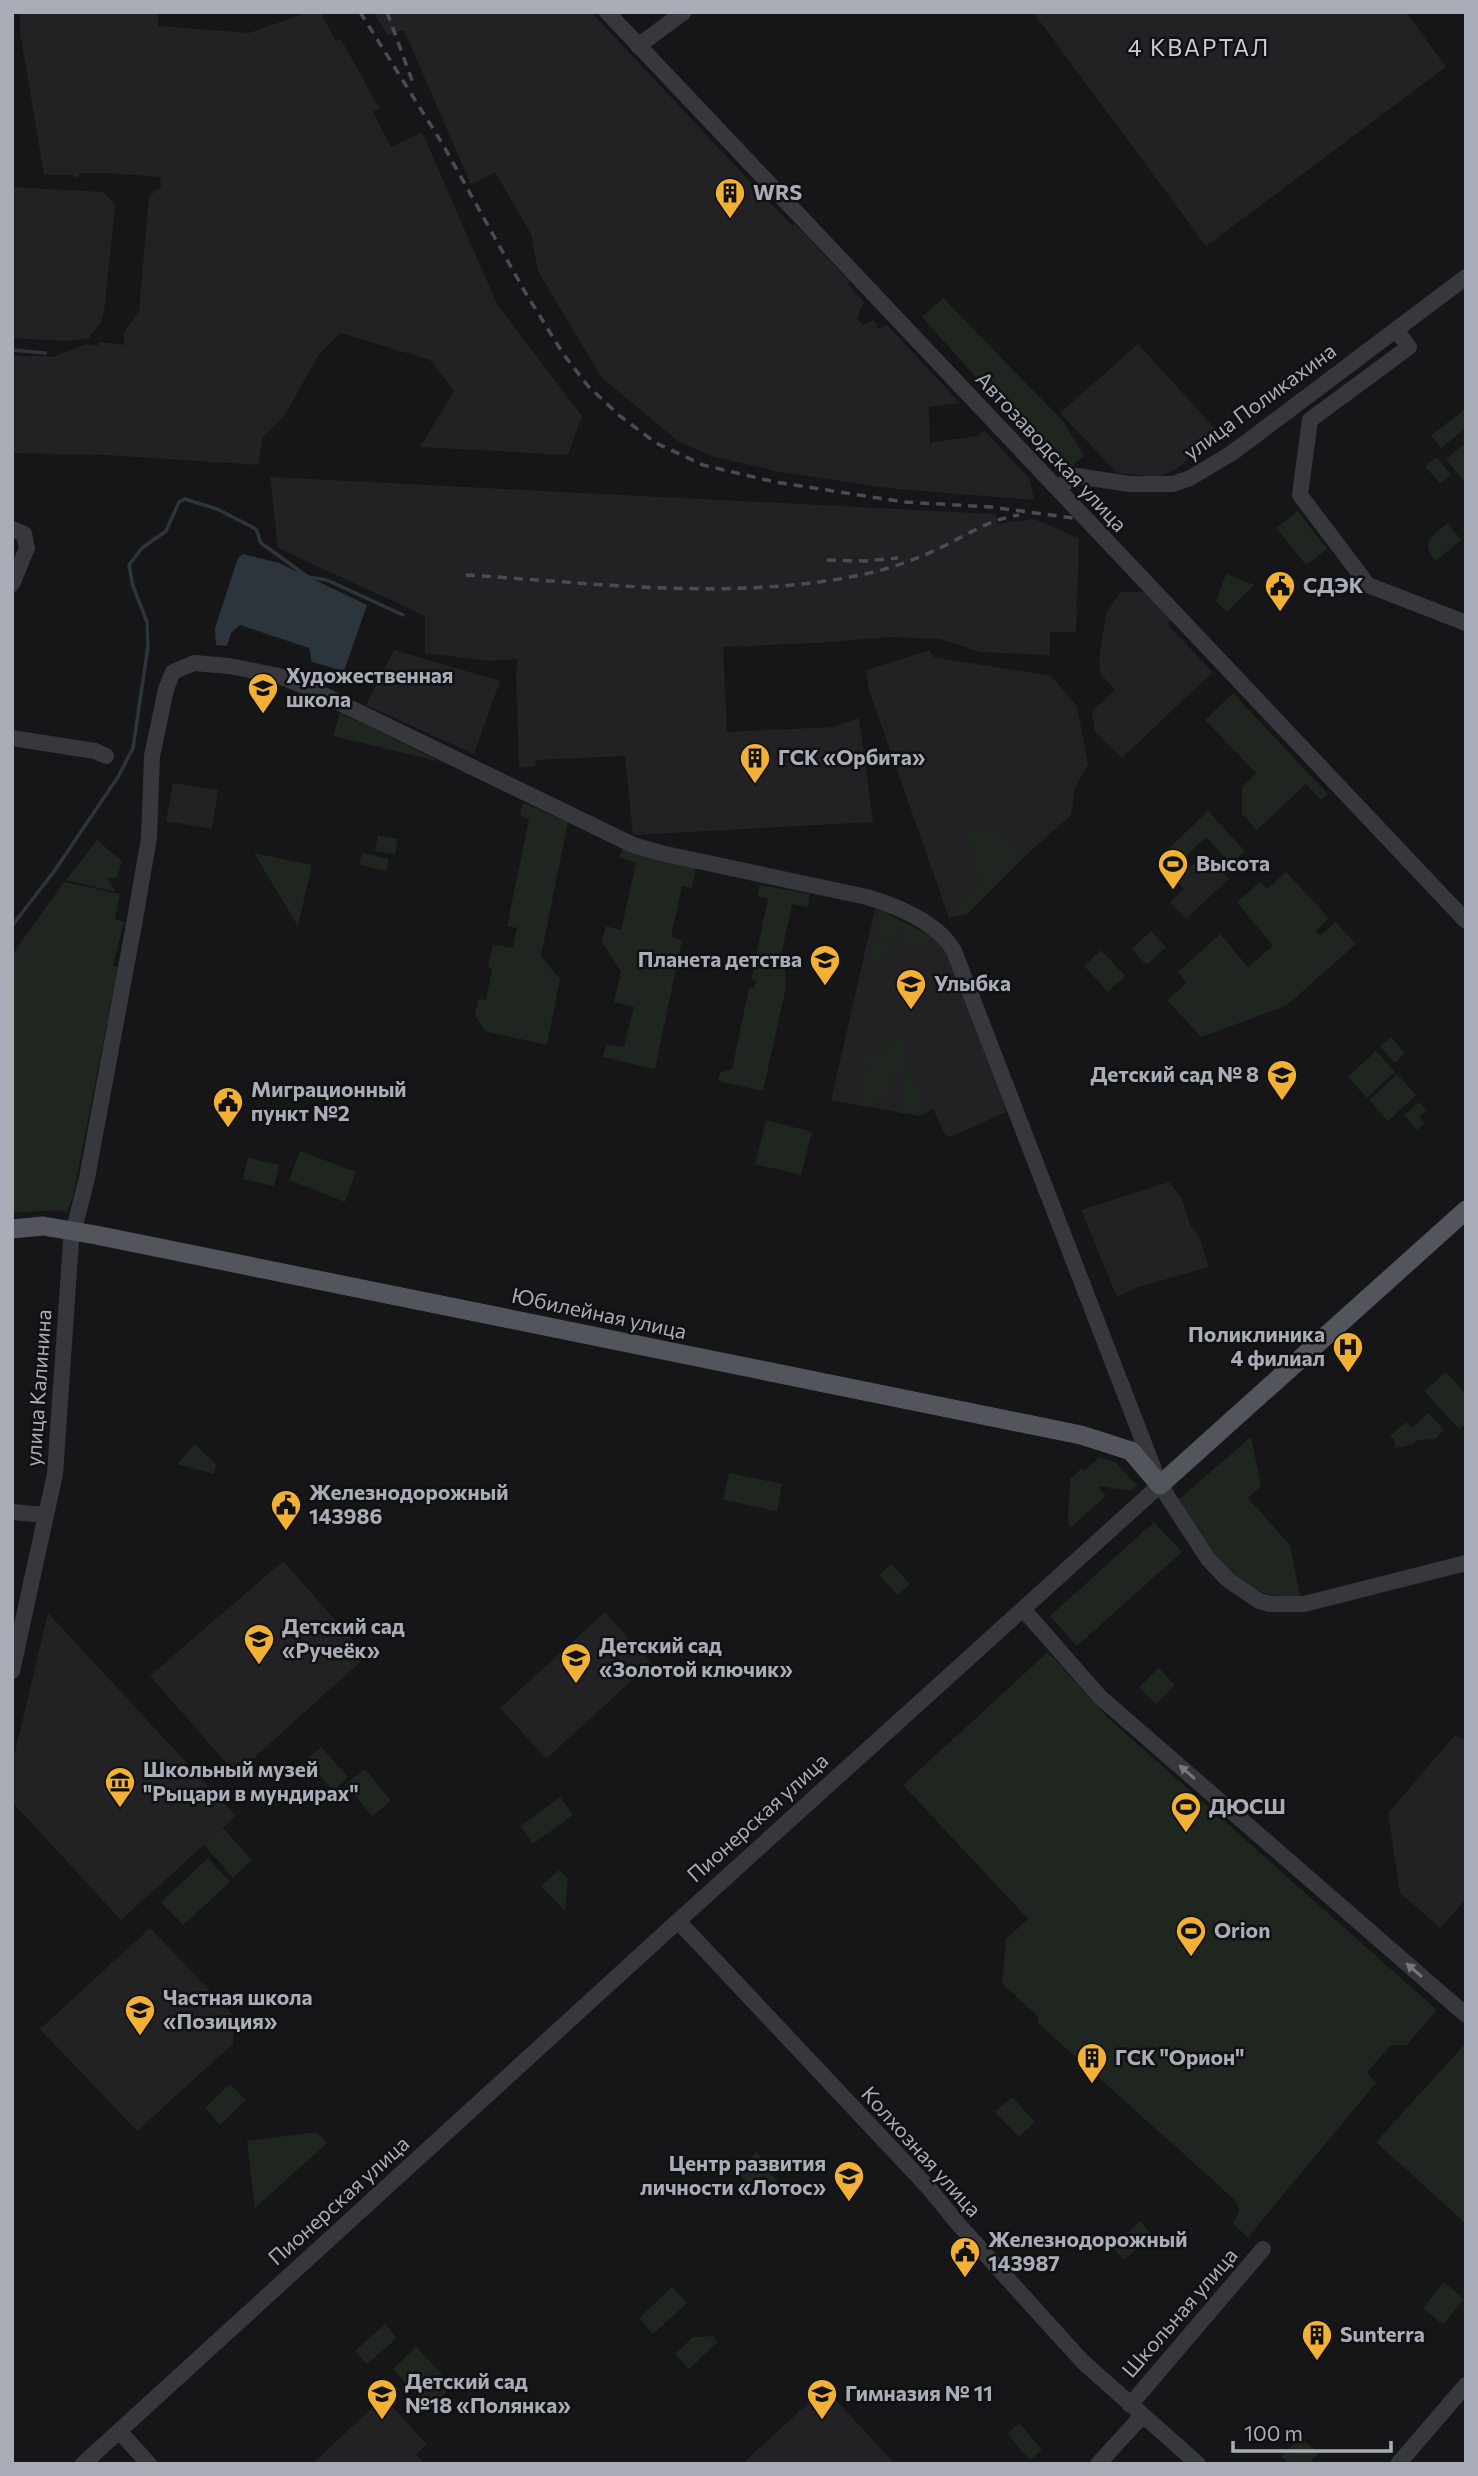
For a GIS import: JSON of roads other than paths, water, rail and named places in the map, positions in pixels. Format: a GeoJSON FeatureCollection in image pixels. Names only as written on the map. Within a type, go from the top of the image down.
{"type":"FeatureCollection","features":[{"type":"Feature","properties":{"kind":"main road","name":"Пионерская улица"},"geometry":{"type":"LineString","coordinates":[[1160,1485],[1466,1210]]}},
{"type":"Feature","properties":{"kind":"main road","name":"Юбилейная улица"},"geometry":{"type":"LineString","coordinates":[[12,1229],[43,1226],[74,1230],[1137,1446]]}},
{"type":"Feature","properties":{"kind":"main road"},"geometry":{"type":"LineString","coordinates":[[1137,1446],[1160,1485]]}},
{"type":"Feature","properties":{"kind":"street","name":"Автозаводская улица"},"geometry":{"type":"LineString","coordinates":[[607,12],[1466,921]]}},
{"type":"Feature","properties":{"kind":"street"},"geometry":{"type":"LineString","coordinates":[[638,46],[682,13]]}},
{"type":"Feature","properties":{"kind":"street","name":"улица Поликахина"},"geometry":{"type":"LineString","coordinates":[[1057,488],[1076,476],[1151,485],[1173,484],[1190,478],[1232,453],[1466,277]]}},
{"type":"Feature","properties":{"kind":"street"},"geometry":{"type":"LineString","coordinates":[[1396,330],[1409,347],[1310,420],[1300,495],[1368,585],[1466,623]]}},
{"type":"Feature","properties":{"kind":"street"},"geometry":{"type":"LineString","coordinates":[[12,529],[24,534],[27,548],[12,584]]}},
{"type":"Feature","properties":{"kind":"street","name":"улица Калинина"},"geometry":{"type":"LineString","coordinates":[[12,1671],[55,1474],[70,1252],[87,1178],[149,838],[152,756],[163,698],[173,672],[194,663],[229,666],[279,676],[309,688],[633,845],[867,897],[902,911],[945,937],[954,951],[1137,1446]]}},
{"type":"Feature","properties":{"kind":"street"},"geometry":{"type":"LineString","coordinates":[[12,738],[95,751],[106,756]]}},
{"type":"Feature","properties":{"kind":"street"},"geometry":{"type":"LineString","coordinates":[[1160,1485],[1208,1559],[1228,1580],[1259,1601],[1286,1605],[1304,1604],[1466,1563]]}},
{"type":"Feature","properties":{"kind":"street","name":"Пионерская улица"},"geometry":{"type":"LineString","coordinates":[[83,2464],[1160,1485]]}},
{"type":"Feature","properties":{"kind":"street"},"geometry":{"type":"LineString","coordinates":[[12,1512],[46,1515]]}},
{"type":"Feature","properties":{"kind":"street"},"geometry":{"type":"LineString","coordinates":[[1023,1609],[1100,1697],[1466,2015]]}},
{"type":"Feature","properties":{"kind":"street","name":"Колхозная улица"},"geometry":{"type":"LineString","coordinates":[[678,1921],[928,2187],[1083,2362],[1198,2464]]}},
{"type":"Feature","properties":{"kind":"street","name":"Школьная улица"},"geometry":{"type":"LineString","coordinates":[[1130,2404],[1263,2249]]}},
{"type":"Feature","properties":{"kind":"street"},"geometry":{"type":"LineString","coordinates":[[1398,2464],[1466,2385]]}},
{"type":"Feature","properties":{"kind":"street"},"geometry":{"type":"LineString","coordinates":[[1098,2464],[1142,2416]]}},
{"type":"Feature","properties":{"kind":"street"},"geometry":{"type":"LineString","coordinates":[[119,2431],[149,2464]]}},
{"type":"Feature","properties":{"kind":"waterway"},"geometry":{"type":"LineString","coordinates":[[12,350],[45,353]]}},
{"type":"Feature","properties":{"kind":"waterway"},"geometry":{"type":"LineString","coordinates":[[12,926],[55,870],[118,777],[133,748],[148,646],[147,622],[133,586],[129,565],[142,548],[166,531],[179,502],[185,499],[217,509],[256,529],[261,543],[308,577],[327,580],[403,615]]}},
{"type":"Feature","properties":{"kind":"railway"},"geometry":{"type":"LineString","coordinates":[[360,12],[442,143],[525,292],[564,355],[588,386],[620,416],[656,443],[703,465],[775,482],[904,502],[991,507],[1073,518]]}},
{"type":"Feature","properties":{"kind":"railway"},"geometry":{"type":"LineString","coordinates":[[387,12],[413,83]]}},
{"type":"Feature","properties":{"kind":"railway"},"geometry":{"type":"LineString","coordinates":[[466,575],[666,588],[716,589],[816,582],[896,566],[990,523],[1019,515]]}},
{"type":"Feature","properties":{"kind":"railway"},"geometry":{"type":"LineString","coordinates":[[827,560],[898,558]]}},
{"type":"Feature","properties":{"kind":"place","name":"WRS"},"geometry":{"type":"Point","coordinates":[730,220]}},
{"type":"Feature","properties":{"kind":"place","name":"СДЭК"},"geometry":{"type":"Point","coordinates":[1280,613]}},
{"type":"Feature","properties":{"kind":"place","name":"Художественная школа"},"geometry":{"type":"Point","coordinates":[263,715]}},
{"type":"Feature","properties":{"kind":"place","name":"ГСК «Орбита»"},"geometry":{"type":"Point","coordinates":[755,785]}},
{"type":"Feature","properties":{"kind":"place","name":"Высота"},"geometry":{"type":"Point","coordinates":[1173,891]}},
{"type":"Feature","properties":{"kind":"place","name":"Планета детства"},"geometry":{"type":"Point","coordinates":[825,987]}},
{"type":"Feature","properties":{"kind":"place","name":"Улыбка"},"geometry":{"type":"Point","coordinates":[911,1011]}},
{"type":"Feature","properties":{"kind":"place","name":"Детский сад № 8"},"geometry":{"type":"Point","coordinates":[1282,1102]}},
{"type":"Feature","properties":{"kind":"place","name":"Миграционный пункт №2"},"geometry":{"type":"Point","coordinates":[228,1129]}},
{"type":"Feature","properties":{"kind":"place","name":"Поликлиника 4 филиал"},"geometry":{"type":"Point","coordinates":[1348,1374]}},
{"type":"Feature","properties":{"kind":"place","name":"Железнодорожный 143986"},"geometry":{"type":"Point","coordinates":[286,1532]}},
{"type":"Feature","properties":{"kind":"place","name":"Детский сад «Ручеёк»"},"geometry":{"type":"Point","coordinates":[259,1666]}},
{"type":"Feature","properties":{"kind":"place","name":"Детский сад «Золотой ключик»"},"geometry":{"type":"Point","coordinates":[576,1685]}},
{"type":"Feature","properties":{"kind":"place","name":"Школьный музей \"Рыцари в мундирах\""},"geometry":{"type":"Point","coordinates":[120,1809]}},
{"type":"Feature","properties":{"kind":"place","name":"ДЮСШ"},"geometry":{"type":"Point","coordinates":[1186,1834]}},
{"type":"Feature","properties":{"kind":"place","name":"Orion"},"geometry":{"type":"Point","coordinates":[1191,1958]}},
{"type":"Feature","properties":{"kind":"place","name":"Частная школа «Позиция»"},"geometry":{"type":"Point","coordinates":[140,2037]}},
{"type":"Feature","properties":{"kind":"place","name":"ГСК \"Орион\""},"geometry":{"type":"Point","coordinates":[1092,2085]}},
{"type":"Feature","properties":{"kind":"place","name":"Центр развития личности «Лотос»"},"geometry":{"type":"Point","coordinates":[849,2203]}},
{"type":"Feature","properties":{"kind":"place","name":"Железнодорожный 143987"},"geometry":{"type":"Point","coordinates":[965,2279]}},
{"type":"Feature","properties":{"kind":"place","name":"Sunterra"},"geometry":{"type":"Point","coordinates":[1317,2362]}},
{"type":"Feature","properties":{"kind":"place","name":"Детский сад №18 «Полянка»"},"geometry":{"type":"Point","coordinates":[382,2421]}},
{"type":"Feature","properties":{"kind":"place","name":"Гимназия № 11"},"geometry":{"type":"Point","coordinates":[822,2421]}},
{"type":"Feature","properties":{"kind":"district","name":"4 КВАРТАЛ"},"geometry":{"type":"Point","coordinates":[1199,48]}}]}
